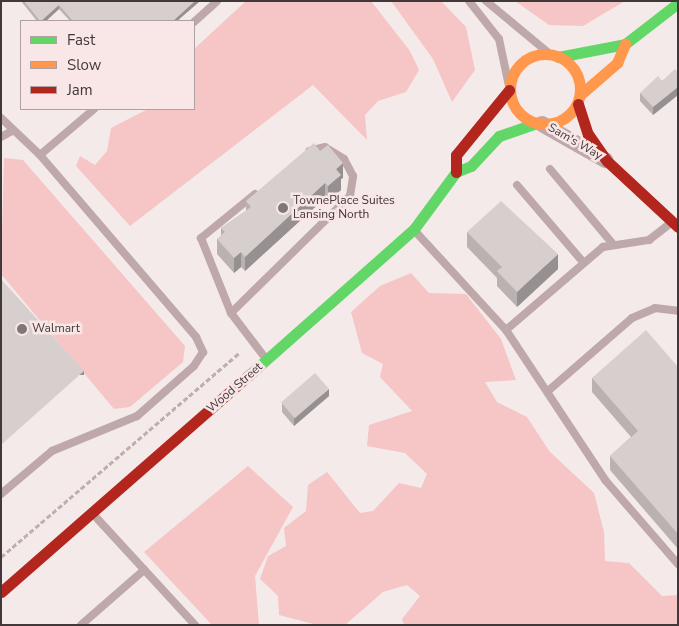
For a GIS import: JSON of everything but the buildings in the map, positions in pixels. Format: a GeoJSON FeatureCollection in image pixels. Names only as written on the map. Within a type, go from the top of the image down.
{"type":"FeatureCollection","features":[{"type":"Feature","properties":{"kind":"street"},"geometry":{"type":"LineString","coordinates":[[624,44],[617,63],[560,120],[539,124],[518,111],[509,88],[522,62],[624,44],[678,3]]}},
{"type":"Feature","properties":{"kind":"street"},"geometry":{"type":"LineString","coordinates":[[554,56],[572,68],[579,99]]}},
{"type":"Feature","properties":{"kind":"street","name":"Wood Street"},"geometry":{"type":"LineString","coordinates":[[456,172],[456,156],[509,88]]}},
{"type":"Feature","properties":{"kind":"street","name":"Sam's Way"},"geometry":{"type":"LineString","coordinates":[[579,99],[588,134],[607,160],[675,224]]}},
{"type":"Feature","properties":{"kind":"street","name":"Wood Street"},"geometry":{"type":"LineString","coordinates":[[1,592],[414,229],[456,172],[471,166],[499,136],[539,124]]}},
{"type":"Feature","properties":{"kind":"street","name":"Sam's Way"},"geometry":{"type":"LineString","coordinates":[[539,124],[607,160]]}},
{"type":"Feature","properties":{"kind":"lane"},"geometry":{"type":"LineString","coordinates":[[195,21],[217,1]]}},
{"type":"Feature","properties":{"kind":"lane"},"geometry":{"type":"LineString","coordinates":[[469,1],[500,39],[509,88]]}},
{"type":"Feature","properties":{"kind":"lane"},"geometry":{"type":"LineString","coordinates":[[486,1],[554,56]]}},
{"type":"Feature","properties":{"kind":"lane"},"geometry":{"type":"LineString","coordinates":[[40,155],[93,110]]}},
{"type":"Feature","properties":{"kind":"lane"},"geometry":{"type":"LineString","coordinates":[[1,118],[12,131],[40,155],[196,336],[203,352],[194,366],[138,416],[52,451],[1,494]]}},
{"type":"Feature","properties":{"kind":"lane"},"geometry":{"type":"LineString","coordinates":[[1,137],[12,131]]}},
{"type":"Feature","properties":{"kind":"lane"},"geometry":{"type":"LineString","coordinates":[[231,313],[350,196],[353,176],[344,159],[325,147],[299,158]]}},
{"type":"Feature","properties":{"kind":"lane"},"geometry":{"type":"LineString","coordinates":[[550,169],[612,242]]}},
{"type":"Feature","properties":{"kind":"lane"},"geometry":{"type":"LineString","coordinates":[[516,186],[583,262]]}},
{"type":"Feature","properties":{"kind":"lane"},"geometry":{"type":"LineString","coordinates":[[261,189],[200,238],[231,313],[267,360]]}},
{"type":"Feature","properties":{"kind":"lane"},"geometry":{"type":"LineString","coordinates":[[506,330],[583,262],[612,242],[649,240],[675,224]]}},
{"type":"Feature","properties":{"kind":"lane"},"geometry":{"type":"LineString","coordinates":[[414,229],[506,330],[606,481],[678,564]]}},
{"type":"Feature","properties":{"kind":"lane"},"geometry":{"type":"LineString","coordinates":[[548,391],[632,318],[656,308],[678,311]]}},
{"type":"Feature","properties":{"kind":"lane"},"geometry":{"type":"LineString","coordinates":[[92,513],[195,625]]}},
{"type":"Feature","properties":{"kind":"lane"},"geometry":{"type":"LineString","coordinates":[[81,625],[144,570]]}},
{"type":"Feature","properties":{"kind":"path"},"geometry":{"type":"LineString","coordinates":[[1,557],[239,353]]}},
{"type":"Feature","properties":{"kind":"shaded area"},"geometry":{"type":"Polygon","coordinates":[[[246,1],[371,1],[410,51],[419,70],[406,92],[378,101],[365,115],[367,140],[313,85],[130,226],[76,166],[80,156],[95,165],[107,151],[111,128],[146,110],[195,110],[195,48],[246,1]]]}},
{"type":"Feature","properties":{"kind":"shaded area"},"geometry":{"type":"Polygon","coordinates":[[[391,1],[441,1],[466,27],[475,70],[452,102],[433,59],[391,1]]]}},
{"type":"Feature","properties":{"kind":"shaded area"},"geometry":{"type":"Polygon","coordinates":[[[515,1],[625,1],[583,26],[549,25],[515,1]]]}},
{"type":"Feature","properties":{"kind":"shaded area"},"geometry":{"type":"Polygon","coordinates":[[[4,158],[23,160],[185,346],[183,362],[130,407],[114,409],[1,274],[4,158]]]}},
{"type":"Feature","properties":{"kind":"shaded area"},"geometry":{"type":"Polygon","coordinates":[[[411,273],[429,293],[466,294],[501,339],[516,380],[485,382],[497,402],[527,417],[550,452],[594,493],[604,532],[605,561],[629,563],[662,596],[678,595],[678,625],[404,625],[402,619],[420,596],[407,585],[383,592],[345,625],[317,625],[279,615],[278,596],[260,579],[268,556],[286,546],[284,528],[306,511],[308,485],[327,472],[360,513],[373,511],[399,483],[421,488],[427,474],[405,453],[367,446],[369,425],[412,411],[380,377],[383,364],[362,353],[351,312],[380,286],[411,273]]]}},
{"type":"Feature","properties":{"kind":"shaded area"},"geometry":{"type":"Polygon","coordinates":[[[248,466],[293,507],[255,576],[259,625],[212,625],[144,552],[248,466]]]}},
{"type":"Feature","properties":{"kind":"traffic: fast"},"geometry":{"type":"LineString","coordinates":[[558,57],[625,44],[678,3]]}},
{"type":"Feature","properties":{"kind":"traffic: fast"},"geometry":{"type":"LineString","coordinates":[[249,375],[414,229],[456,172],[471,166],[499,136],[536,123]]}},
{"type":"Feature","properties":{"kind":"traffic: slow"},"geometry":{"type":"LineString","coordinates":[[581,94],[617,63],[625,44]]}},
{"type":"Feature","properties":{"kind":"traffic: slow"},"geometry":{"type":"LineString","coordinates":[[545,54],[564,60],[574,70],[580,89],[574,108],[564,118],[545,124],[526,118],[516,108],[510,89],[516,70],[526,60],[545,54]]}},
{"type":"Feature","properties":{"kind":"traffic: jam"},"geometry":{"type":"LineString","coordinates":[[456,172],[456,155],[509,90]]}},
{"type":"Feature","properties":{"kind":"traffic: jam"},"geometry":{"type":"LineString","coordinates":[[578,104],[588,134],[607,161],[678,227]]}},
{"type":"Feature","properties":{"kind":"traffic: jam"},"geometry":{"type":"LineString","coordinates":[[1,592],[249,375]]}},
{"type":"Feature","properties":{"kind":"place","name":"TownePlace Suites Lansing North"},"geometry":{"type":"Point","coordinates":[283,208]}},
{"type":"Feature","properties":{"kind":"place","name":"Walmart"},"geometry":{"type":"Point","coordinates":[22,329]}}]}
